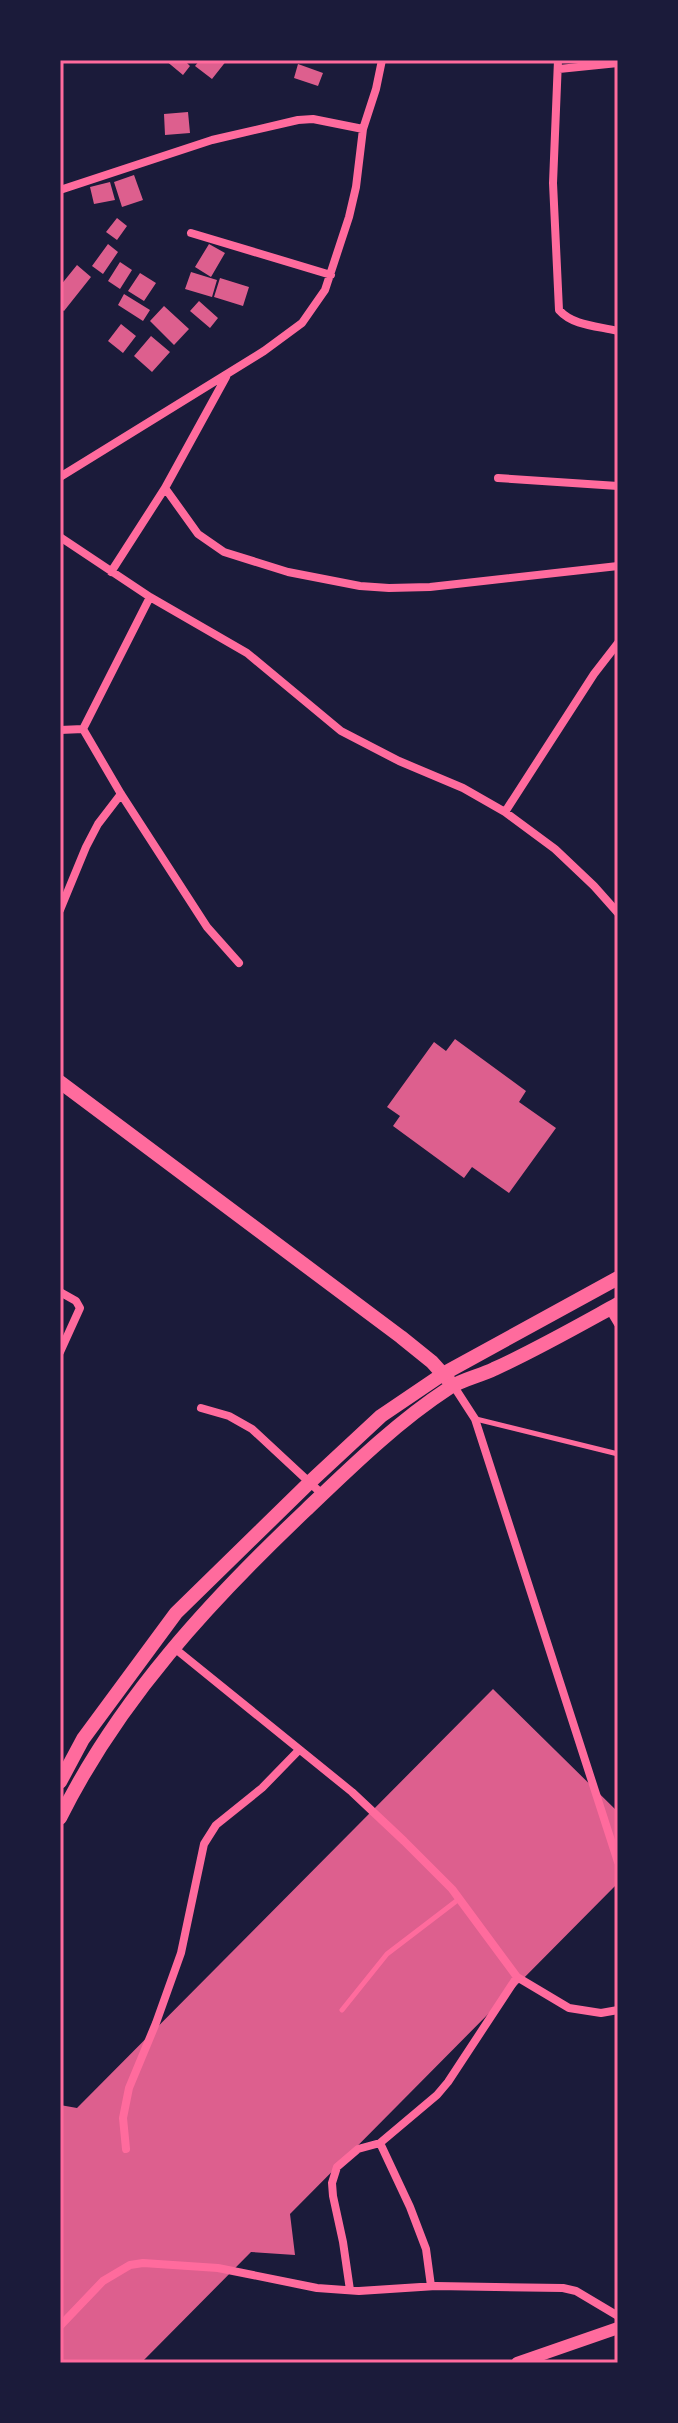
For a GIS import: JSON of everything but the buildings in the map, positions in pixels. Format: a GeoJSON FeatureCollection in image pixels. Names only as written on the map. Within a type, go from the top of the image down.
{"type":"FeatureCollection","features":[{"type":"Feature","properties":{"kind":"main road"},"geometry":{"type":"LineString","coordinates":[[60,1082],[401,1337],[448,1380]]}},
{"type":"Feature","properties":{"kind":"main road"},"geometry":{"type":"LineString","coordinates":[[60,1782],[83,1739],[176,1613],[381,1416],[448,1380],[618,1278]]}},
{"type":"Feature","properties":{"kind":"main road"},"geometry":{"type":"LineString","coordinates":[[60,1818],[111,1730],[173,1647],[224,1591],[322,1494],[448,1380],[494,1369],[614,1306]]}},
{"type":"Feature","properties":{"kind":"street"},"geometry":{"type":"LineString","coordinates":[[60,477],[288,335],[320,300],[331,275],[356,187],[363,129],[382,60]]}},
{"type":"Feature","properties":{"kind":"street"},"geometry":{"type":"LineString","coordinates":[[618,63],[558,65],[553,183],[559,310],[575,322],[618,331]]}},
{"type":"Feature","properties":{"kind":"street"},"geometry":{"type":"LineString","coordinates":[[60,190],[212,140],[298,120],[313,119],[363,129]]}},
{"type":"Feature","properties":{"kind":"street"},"geometry":{"type":"LineString","coordinates":[[191,233],[331,275]]}},
{"type":"Feature","properties":{"kind":"street"},"geometry":{"type":"LineString","coordinates":[[111,572],[165,488],[227,375]]}},
{"type":"Feature","properties":{"kind":"street"},"geometry":{"type":"LineString","coordinates":[[498,478],[618,486]]}},
{"type":"Feature","properties":{"kind":"street"},"geometry":{"type":"LineString","coordinates":[[165,488],[198,534],[224,552],[288,572],[360,586],[403,588],[483,582],[618,566]]}},
{"type":"Feature","properties":{"kind":"street"},"geometry":{"type":"LineString","coordinates":[[60,537],[150,597],[247,653],[341,731],[463,788],[505,812],[555,849],[618,913]]}},
{"type":"Feature","properties":{"kind":"street"},"geometry":{"type":"LineString","coordinates":[[83,729],[150,597]]}},
{"type":"Feature","properties":{"kind":"street"},"geometry":{"type":"LineString","coordinates":[[505,812],[594,674],[618,643]]}},
{"type":"Feature","properties":{"kind":"street"},"geometry":{"type":"LineString","coordinates":[[60,730],[83,729]]}},
{"type":"Feature","properties":{"kind":"street"},"geometry":{"type":"LineString","coordinates":[[83,729],[207,927],[239,963]]}},
{"type":"Feature","properties":{"kind":"street"},"geometry":{"type":"LineString","coordinates":[[60,910],[92,836],[121,794]]}},
{"type":"Feature","properties":{"kind":"street"},"geometry":{"type":"LineString","coordinates":[[60,1292],[76,1301],[80,1308],[60,1352]]}},
{"type":"Feature","properties":{"kind":"street"},"geometry":{"type":"LineString","coordinates":[[614,1306],[618,1324]]}},
{"type":"Feature","properties":{"kind":"street"},"geometry":{"type":"LineString","coordinates":[[448,1380],[475,1419],[618,1862]]}},
{"type":"Feature","properties":{"kind":"street"},"geometry":{"type":"LineString","coordinates":[[201,1408],[229,1416],[252,1429],[322,1494]]}},
{"type":"Feature","properties":{"kind":"street"},"geometry":{"type":"LineString","coordinates":[[173,1647],[362,1802],[428,1865],[459,1899],[517,1977],[569,2008],[601,2013],[618,2010]]}},
{"type":"Feature","properties":{"kind":"street"},"geometry":{"type":"LineString","coordinates":[[126,2149],[123,2118],[129,2088],[181,1953],[204,1844],[216,1825],[262,1788],[299,1750]]}},
{"type":"Feature","properties":{"kind":"street"},"geometry":{"type":"LineString","coordinates":[[350,2290],[333,2196],[337,2167],[358,2149],[380,2143],[437,2095],[517,1977]]}},
{"type":"Feature","properties":{"kind":"street"},"geometry":{"type":"LineString","coordinates":[[380,2143],[426,2249],[431,2286]]}},
{"type":"Feature","properties":{"kind":"street"},"geometry":{"type":"LineString","coordinates":[[60,2326],[103,2281],[130,2265],[143,2263],[218,2268],[317,2288],[350,2290],[431,2286],[563,2288],[576,2291],[618,2316]]}},
{"type":"Feature","properties":{"kind":"street"},"geometry":{"type":"LineString","coordinates":[[517,2363],[618,2328]]}},
{"type":"Feature","properties":{"kind":"lane"},"geometry":{"type":"LineString","coordinates":[[475,1419],[618,1454]]}},
{"type":"Feature","properties":{"kind":"lane"},"geometry":{"type":"LineString","coordinates":[[342,2010],[387,1954],[459,1899]]}}]}
